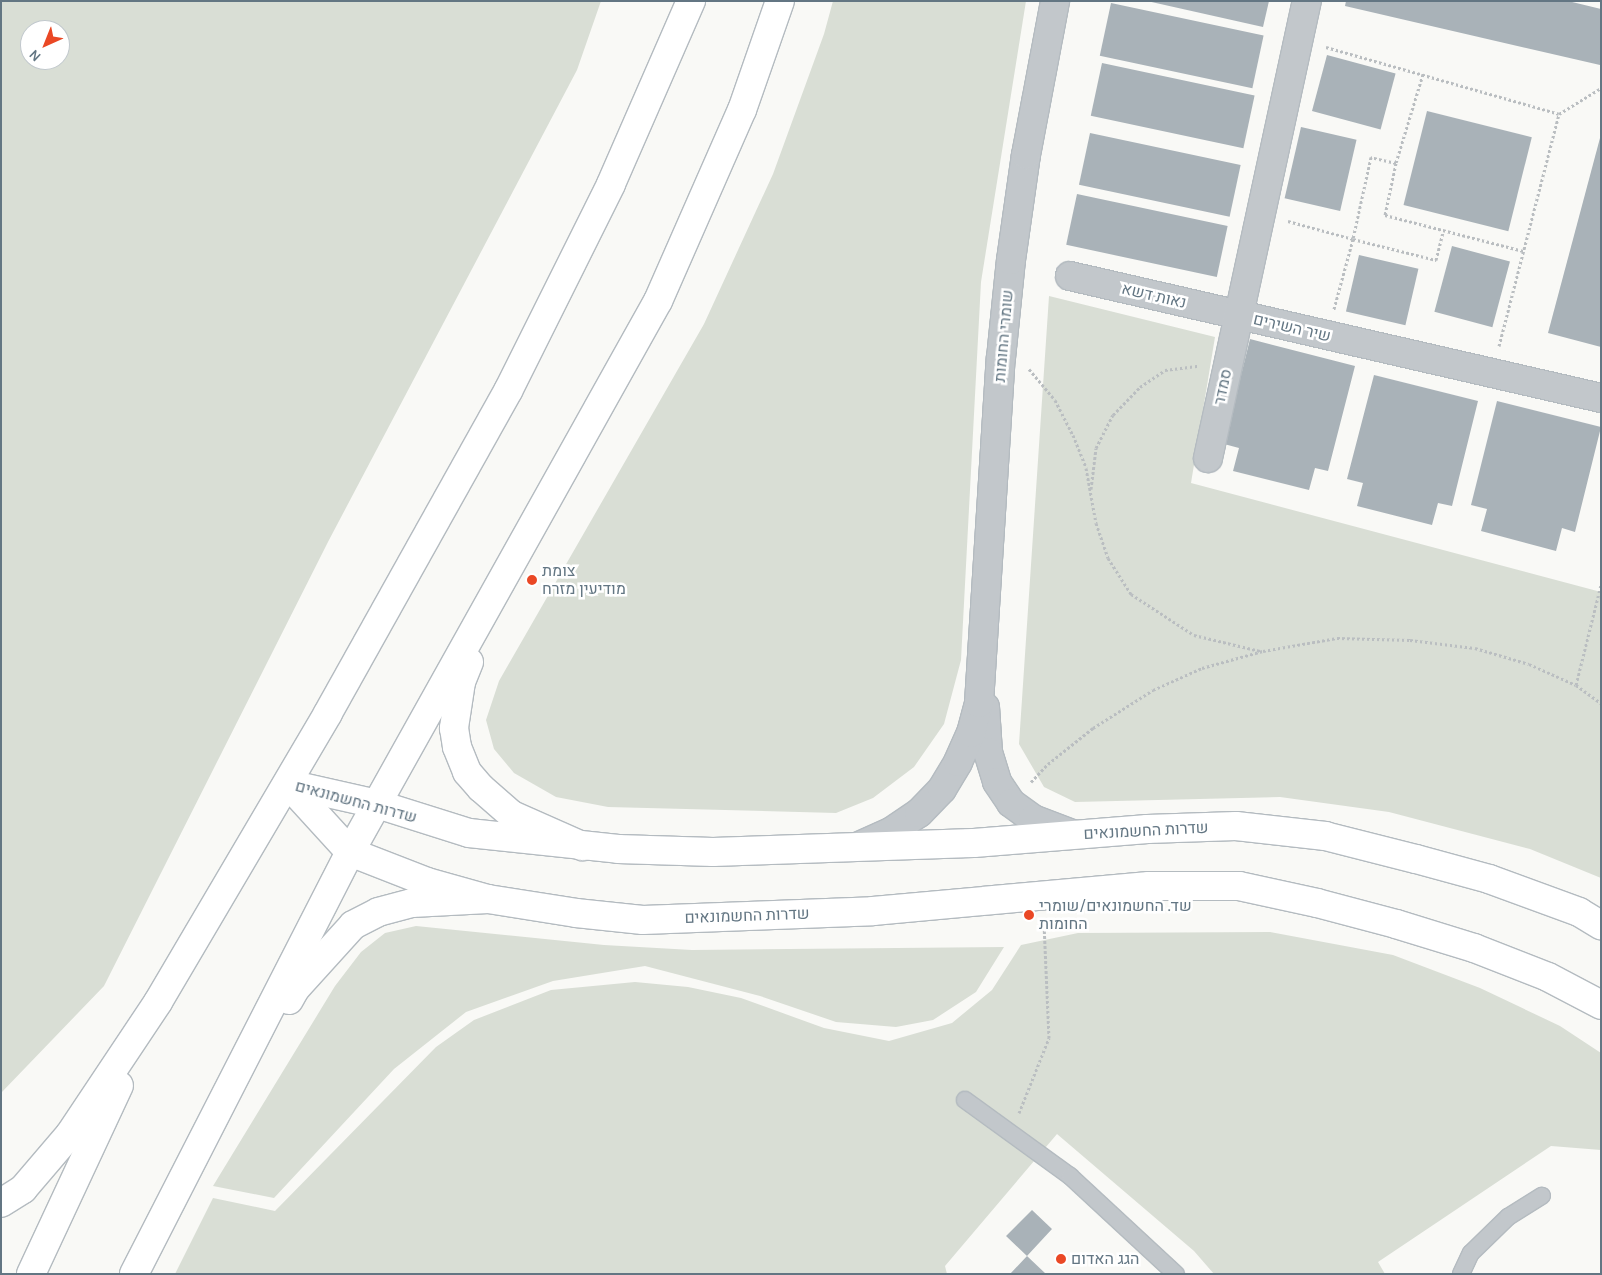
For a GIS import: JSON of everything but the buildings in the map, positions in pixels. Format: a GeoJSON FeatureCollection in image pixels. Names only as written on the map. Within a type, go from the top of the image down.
{"type":"FeatureCollection","features":[{"type":"Feature","properties":{"kind":"main road"},"geometry":{"type":"LineString","coordinates":[[1,1203],[23,1189],[70,1134],[158,1002],[288,784],[508,391],[611,184],[691,1]]}},
{"type":"Feature","properties":{"kind":"main road"},"geometry":{"type":"LineString","coordinates":[[134,1274],[227,1096],[350,852],[658,301],[742,110],[780,1]]}},
{"type":"Feature","properties":{"kind":"main road"},"geometry":{"type":"LineString","coordinates":[[499,586],[461,682],[454,728],[457,747],[467,772],[481,788],[512,815],[582,846]]}},
{"type":"Feature","properties":{"kind":"main road","name":"שדרות החשמונאים"},"geometry":{"type":"LineString","coordinates":[[288,784],[377,804],[469,833],[582,846],[713,852],[974,843],[1147,829],[1236,826],[1325,836],[1489,879],[1579,912],[1601,925]]}},
{"type":"Feature","properties":{"kind":"main road","name":"שדרות החשמונאים"},"geometry":{"type":"LineString","coordinates":[[288,784],[350,852],[427,882],[488,899],[576,914],[643,920],[872,911],[1150,886],[1239,886],[1370,917],[1474,948],[1548,977],[1601,1005]]}},
{"type":"Feature","properties":{"kind":"main road"},"geometry":{"type":"LineString","coordinates":[[227,1096],[295,989],[353,926],[378,912],[412,903],[488,899]]}},
{"type":"Feature","properties":{"kind":"main road"},"geometry":{"type":"LineString","coordinates":[[31,1274],[158,1002]]}},
{"type":"Feature","properties":{"kind":"street","name":"שומרי החומות"},"geometry":{"type":"LineString","coordinates":[[859,846],[892,831],[919,813],[942,789],[958,762],[971,733],[979,703],[1003,339],[1026,155],[1055,1]]}},
{"type":"Feature","properties":{"kind":"street","name":"שיר השירים"},"geometry":{"type":"LineString","coordinates":[[1307,1],[1238,316],[1601,398]]}},
{"type":"Feature","properties":{"kind":"street","name":"נאות דשא"},"geometry":{"type":"LineString","coordinates":[[1070,276],[1238,316]]}},
{"type":"Feature","properties":{"kind":"street","name":"סמדר"},"geometry":{"type":"LineString","coordinates":[[1208,458],[1238,316]]}},
{"type":"Feature","properties":{"kind":"street","name":"שומרי החומות"},"geometry":{"type":"LineString","coordinates":[[982,673],[988,752],[997,782],[1011,803],[1033,819],[1075,835]]}},
{"type":"Feature","properties":{"kind":"lane"},"geometry":{"type":"LineString","coordinates":[[966,1100],[1070,1176],[1176,1274]]}},
{"type":"Feature","properties":{"kind":"lane"},"geometry":{"type":"LineString","coordinates":[[1461,1274],[1471,1253],[1508,1217],[1542,1196]]}},
{"type":"Feature","properties":{"kind":"path"},"geometry":{"type":"LineString","coordinates":[[1299,39],[1559,114]]}},
{"type":"Feature","properties":{"kind":"path"},"geometry":{"type":"LineString","coordinates":[[1423,74],[1396,163],[1385,215],[1443,232],[1523,251]]}},
{"type":"Feature","properties":{"kind":"path"},"geometry":{"type":"LineString","coordinates":[[1492,373],[1559,114],[1601,88]]}},
{"type":"Feature","properties":{"kind":"path"},"geometry":{"type":"LineString","coordinates":[[1327,336],[1371,157],[1396,163]]}},
{"type":"Feature","properties":{"kind":"path"},"geometry":{"type":"LineString","coordinates":[[1260,214],[1352,240],[1436,260],[1443,232]]}},
{"type":"Feature","properties":{"kind":"path"},"geometry":{"type":"LineString","coordinates":[[1003,339],[1055,400],[1073,434],[1086,468],[1096,523],[1108,558],[1131,594],[1194,635],[1263,651]]}},
{"type":"Feature","properties":{"kind":"path"},"geometry":{"type":"LineString","coordinates":[[1090,492],[1096,448],[1113,416],[1140,387],[1165,370],[1191,365],[1227,368]]}},
{"type":"Feature","properties":{"kind":"path"},"geometry":{"type":"LineString","coordinates":[[1576,685],[1601,585]]}},
{"type":"Feature","properties":{"kind":"path"},"geometry":{"type":"LineString","coordinates":[[1011,803],[1048,764],[1093,728],[1153,690],[1202,668],[1263,651],[1337,638],[1410,640],[1475,648],[1529,664],[1576,685],[1601,703]]}},
{"type":"Feature","properties":{"kind":"path"},"geometry":{"type":"LineString","coordinates":[[1012,1133],[1049,1038],[1043,895]]}},
{"type":"Feature","properties":{"kind":"shaded area"},"geometry":{"type":"Polygon","coordinates":[[[1,1],[601,1],[577,70],[329,540],[104,986],[1,1093],[1,1]]]}},
{"type":"Feature","properties":{"kind":"shaded area"},"geometry":{"type":"Polygon","coordinates":[[[833,1],[1026,1],[981,282],[961,660],[944,724],[914,767],[873,798],[836,813],[608,807],[556,797],[514,773],[494,749],[486,720],[499,681],[704,324],[773,174],[824,34],[833,1]]]}},
{"type":"Feature","properties":{"kind":"shaded area"},"geometry":{"type":"Polygon","coordinates":[[[1049,296],[1215,337],[1191,483],[1601,592],[1601,878],[1530,849],[1389,812],[1280,797],[1075,802],[1044,787],[1019,744],[1049,296]]]}},
{"type":"Feature","properties":{"kind":"shaded area"},"geometry":{"type":"Polygon","coordinates":[[[416,926],[604,945],[692,950],[1004,947],[976,992],[933,1020],[896,1027],[836,1022],[760,996],[645,966],[553,981],[466,1012],[394,1069],[274,1198],[213,1186],[335,986],[361,952],[385,933],[416,926]]]}},
{"type":"Feature","properties":{"kind":"shaded area"},"geometry":{"type":"Polygon","coordinates":[[[1270,932],[1393,955],[1480,988],[1560,1026],[1601,1053],[1601,1150],[1551,1146],[1378,1262],[1385,1274],[1214,1274],[1194,1251],[1057,1134],[945,1266],[947,1274],[175,1274],[213,1198],[275,1211],[436,1047],[474,1020],[551,990],[635,982],[688,987],[741,998],[824,1028],[889,1041],[952,1023],[992,990],[1021,945],[1078,933],[1270,932]]]}},
{"type":"Feature","properties":{"kind":"place","name":"צומת מודיעין מזרח"},"geometry":{"type":"Point","coordinates":[532,580]}},
{"type":"Feature","properties":{"kind":"place","name":"שד. החשמונאים/שומרי החומות"},"geometry":{"type":"Point","coordinates":[1029,915]}},
{"type":"Feature","properties":{"kind":"place","name":"הגג האדום"},"geometry":{"type":"Point","coordinates":[1061,1259]}}]}
